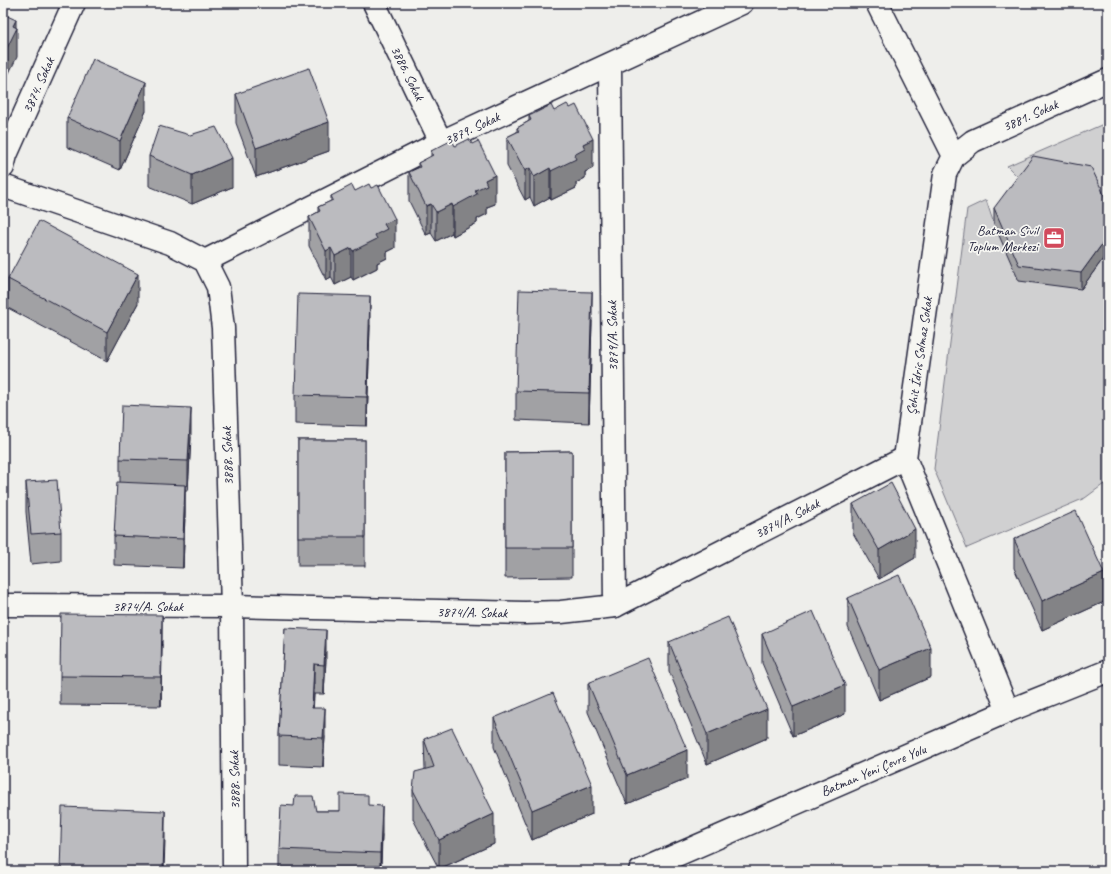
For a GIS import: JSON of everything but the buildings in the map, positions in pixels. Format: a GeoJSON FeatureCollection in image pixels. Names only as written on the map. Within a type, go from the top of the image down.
{"type":"FeatureCollection","features":[{"type":"Feature","properties":{"kind":"street","name":"3874. Sokak"},"geometry":{"type":"LineString","coordinates":[[3,167],[6,155],[74,3]]}},
{"type":"Feature","properties":{"kind":"street","name":"3886. Sokak"},"geometry":{"type":"LineString","coordinates":[[374,3],[441,142]]}},
{"type":"Feature","properties":{"kind":"street","name":"3879. Sokak"},"geometry":{"type":"LineString","coordinates":[[205,261],[441,142],[742,3]]}},
{"type":"Feature","properties":{"kind":"street"},"geometry":{"type":"LineString","coordinates":[[877,3],[954,156]]}},
{"type":"Feature","properties":{"kind":"street","name":"3879/A. Sokak"},"geometry":{"type":"LineString","coordinates":[[610,65],[615,606]]}},
{"type":"Feature","properties":{"kind":"street","name":"3881. Sokak"},"geometry":{"type":"LineString","coordinates":[[954,156],[973,141],[1108,80]]}},
{"type":"Feature","properties":{"kind":"street","name":"Şehit İdris Solmaz Sokak"},"geometry":{"type":"LineString","coordinates":[[905,458],[945,174],[954,156]]}},
{"type":"Feature","properties":{"kind":"street"},"geometry":{"type":"LineString","coordinates":[[3,186],[170,243],[205,261]]}},
{"type":"Feature","properties":{"kind":"street","name":"3888. Sokak"},"geometry":{"type":"LineString","coordinates":[[205,261],[218,287],[223,328],[232,606],[234,871]]}},
{"type":"Feature","properties":{"kind":"street"},"geometry":{"type":"LineString","coordinates":[[905,458],[1008,711]]}},
{"type":"Feature","properties":{"kind":"street","name":"3874/A. Sokak"},"geometry":{"type":"LineString","coordinates":[[3,605],[232,606],[525,613],[561,612],[615,606],[905,458]]}},
{"type":"Feature","properties":{"kind":"street","name":"Batman Yeni Çevre Yolu"},"geometry":{"type":"LineString","coordinates":[[640,871],[1008,711],[1108,671]]}},
{"type":"Feature","properties":{"kind":"shaded area"},"geometry":{"type":"Polygon","coordinates":[[[1108,122],[1108,219],[1024,183],[1007,166],[1108,122]]]}},
{"type":"Feature","properties":{"kind":"shaded area"},"geometry":{"type":"Polygon","coordinates":[[[986,200],[994,224],[1108,252],[1108,481],[1085,498],[967,548],[934,469],[967,209],[986,200]]]}},
{"type":"Feature","properties":{"kind":"place","name":"Batman Sivil Toplum Merkezi"},"geometry":{"type":"Point","coordinates":[1054,238]}}]}
